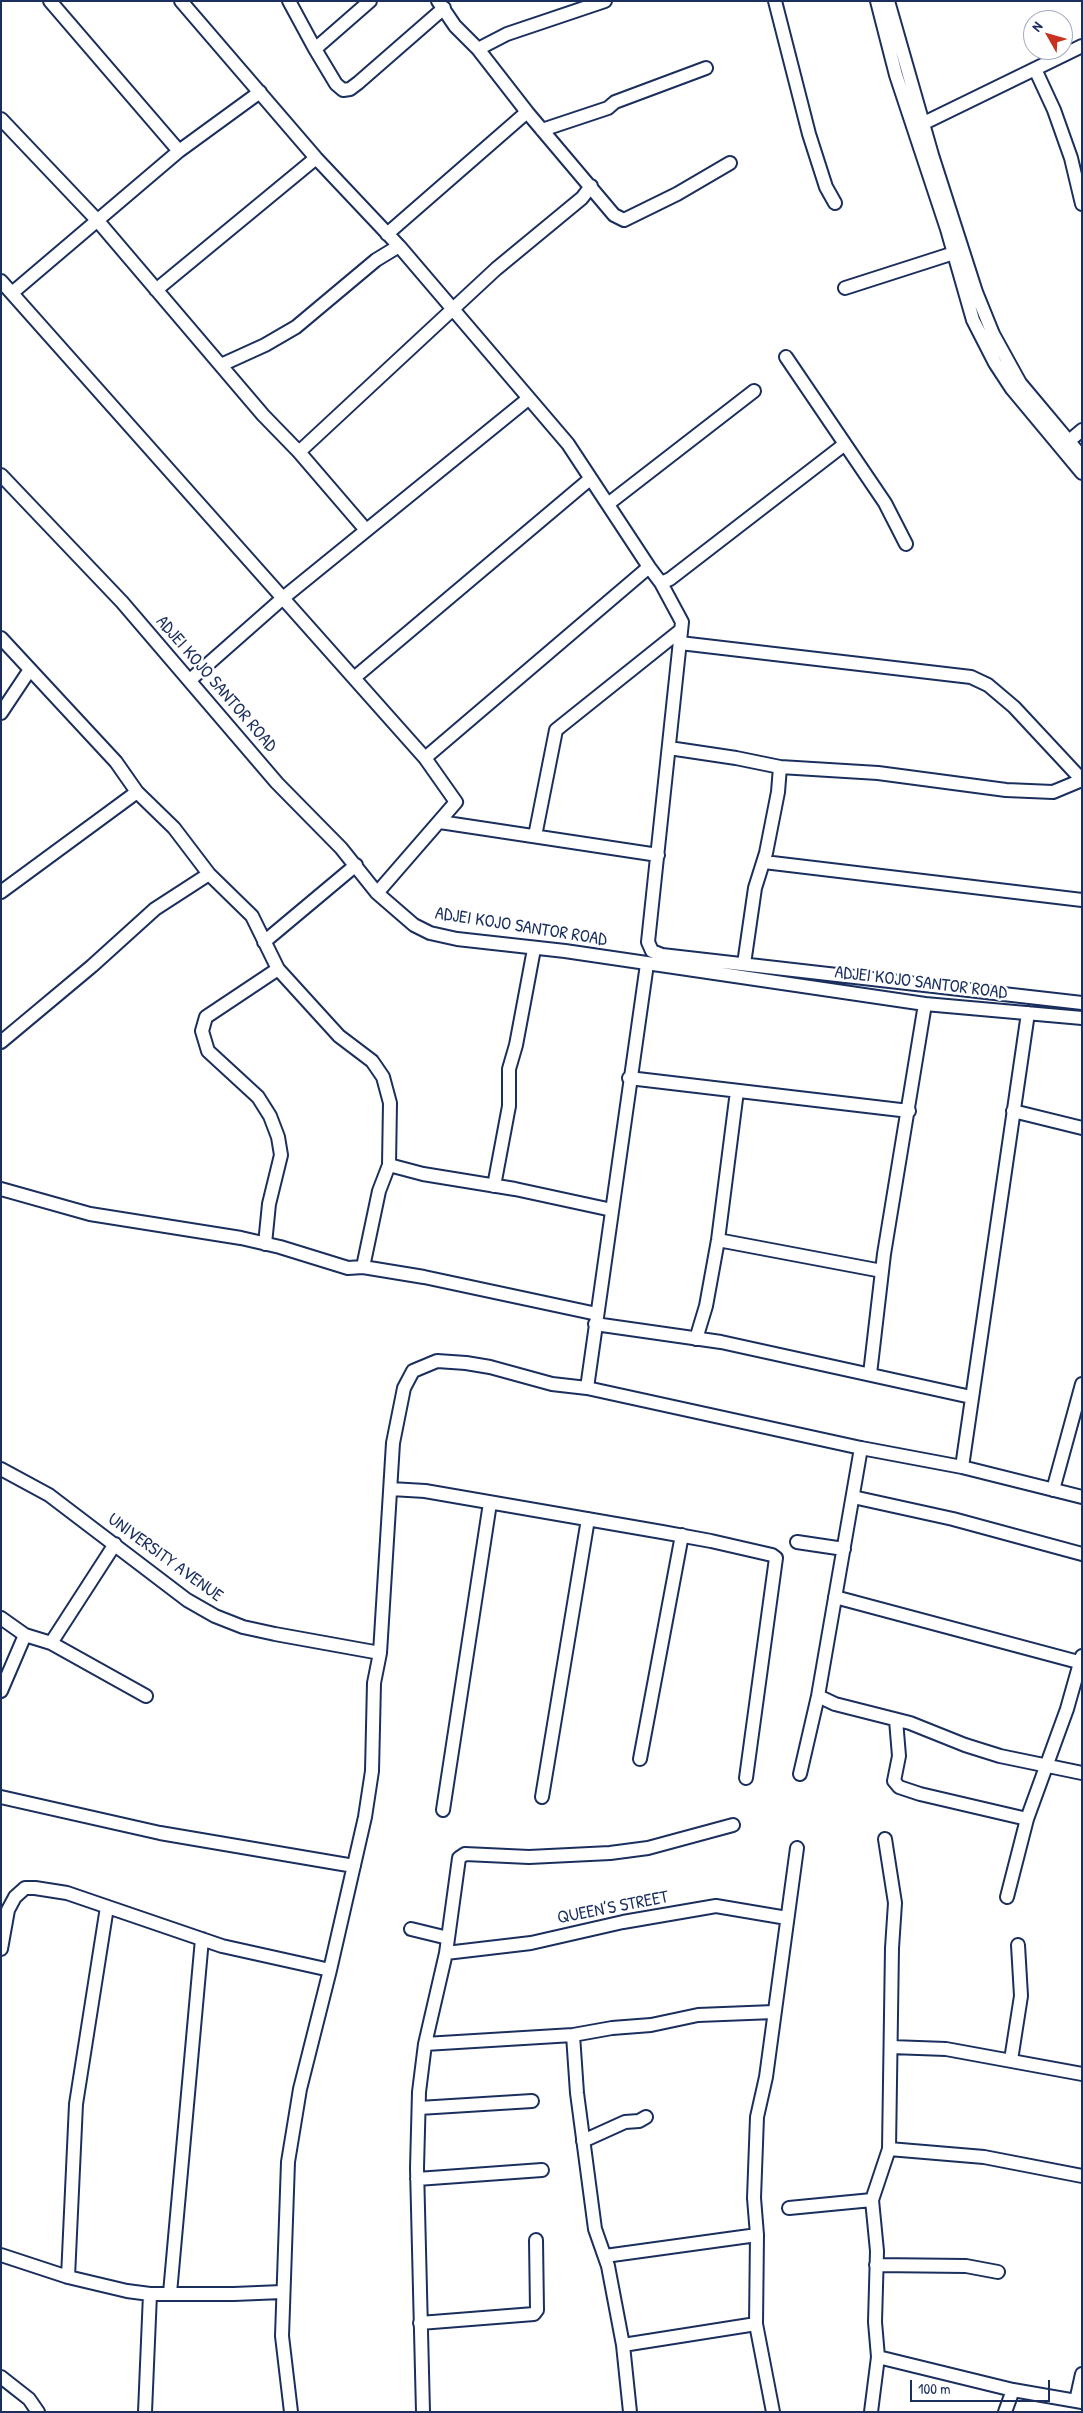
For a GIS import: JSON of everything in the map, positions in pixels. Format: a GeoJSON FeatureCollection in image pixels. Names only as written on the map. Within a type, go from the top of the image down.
{"type":"FeatureCollection","features":[{"type":"Feature","properties":{"kind":"street"},"geometry":{"type":"LineString","coordinates":[[50,1],[179,151]]}},
{"type":"Feature","properties":{"kind":"street"},"geometry":{"type":"LineString","coordinates":[[181,1],[316,158],[399,246],[568,444],[648,568],[661,583],[682,622],[648,942],[652,950],[662,955],[1082,1003]]}},
{"type":"Feature","properties":{"kind":"street"},"geometry":{"type":"LineString","coordinates":[[289,1],[336,84],[343,90],[350,88],[441,5],[455,26],[478,49],[527,112],[614,215],[624,220],[677,194],[730,163]]}},
{"type":"Feature","properties":{"kind":"street"},"geometry":{"type":"LineString","coordinates":[[315,49],[370,1]]}},
{"type":"Feature","properties":{"kind":"street"},"geometry":{"type":"LineString","coordinates":[[478,49],[507,34],[605,1]]}},
{"type":"Feature","properties":{"kind":"street"},"geometry":{"type":"LineString","coordinates":[[774,1],[809,134],[826,187],[835,203]]}},
{"type":"Feature","properties":{"kind":"street"},"geometry":{"type":"LineString","coordinates":[[885,2],[976,292],[993,334],[1020,383],[1082,457]]}},
{"type":"Feature","properties":{"kind":"street"},"geometry":{"type":"LineString","coordinates":[[885,2],[896,75],[954,253],[965,298],[973,320],[995,363],[1018,397],[1082,473]]}},
{"type":"Feature","properties":{"kind":"street"},"geometry":{"type":"LineString","coordinates":[[922,124],[1082,46]]}},
{"type":"Feature","properties":{"kind":"street"},"geometry":{"type":"LineString","coordinates":[[542,130],[608,108],[615,102],[706,68]]}},
{"type":"Feature","properties":{"kind":"street"},"geometry":{"type":"LineString","coordinates":[[1034,69],[1052,103],[1071,158],[1082,204]]}},
{"type":"Feature","properties":{"kind":"street"},"geometry":{"type":"LineString","coordinates":[[12,293],[179,151],[260,92]]}},
{"type":"Feature","properties":{"kind":"street"},"geometry":{"type":"LineString","coordinates":[[387,234],[527,112]]}},
{"type":"Feature","properties":{"kind":"street"},"geometry":{"type":"LineString","coordinates":[[1,119],[97,220],[263,415],[366,530]]}},
{"type":"Feature","properties":{"kind":"street"},"geometry":{"type":"LineString","coordinates":[[156,290],[316,158]]}},
{"type":"Feature","properties":{"kind":"street"},"geometry":{"type":"LineString","coordinates":[[298,452],[454,310],[496,269],[582,198],[591,186]]}},
{"type":"Feature","properties":{"kind":"street"},"geometry":{"type":"LineString","coordinates":[[221,365],[265,345],[296,327],[376,260],[399,246]]}},
{"type":"Feature","properties":{"kind":"street"},"geometry":{"type":"LineString","coordinates":[[845,288],[954,253]]}},
{"type":"Feature","properties":{"kind":"street"},"geometry":{"type":"LineString","coordinates":[[1,281],[425,758],[456,802],[377,893]]}},
{"type":"Feature","properties":{"kind":"street"},"geometry":{"type":"LineString","coordinates":[[786,357],[886,503],[906,544]]}},
{"type":"Feature","properties":{"kind":"street"},"geometry":{"type":"LineString","coordinates":[[608,504],[754,391]]}},
{"type":"Feature","properties":{"kind":"street"},"geometry":{"type":"LineString","coordinates":[[190,680],[283,598],[528,398]]}},
{"type":"Feature","properties":{"kind":"street"},"geometry":{"type":"LineString","coordinates":[[1069,441],[1082,430]]}},
{"type":"Feature","properties":{"kind":"street"},"geometry":{"type":"LineString","coordinates":[[661,583],[670,579],[845,444]]}},
{"type":"Feature","properties":{"kind":"street","name":"ADJEI KOJO SANTOR ROAD"},"geometry":{"type":"LineString","coordinates":[[1,475],[122,602],[277,783],[356,865],[377,893],[414,925],[430,933],[457,939],[565,951],[926,1004],[1082,1018]]}},
{"type":"Feature","properties":{"kind":"street"},"geometry":{"type":"LineString","coordinates":[[354,678],[590,478]]}},
{"type":"Feature","properties":{"kind":"street"},"geometry":{"type":"LineString","coordinates":[[425,758],[648,568]]}},
{"type":"Feature","properties":{"kind":"street"},"geometry":{"type":"LineString","coordinates":[[535,836],[556,730],[681,630]]}},
{"type":"Feature","properties":{"kind":"street"},"geometry":{"type":"LineString","coordinates":[[1,638],[29,671],[116,762],[137,792],[174,828],[209,874],[252,916],[278,969],[340,1036],[372,1061],[384,1078],[390,1103],[389,1165],[380,1191],[363,1267]]}},
{"type":"Feature","properties":{"kind":"street"},"geometry":{"type":"LineString","coordinates":[[669,748],[780,767],[878,773],[1006,790],[1053,792],[1082,780],[1014,707],[988,685],[971,677],[680,643]]}},
{"type":"Feature","properties":{"kind":"street"},"geometry":{"type":"LineString","coordinates":[[1,713],[29,671]]}},
{"type":"Feature","properties":{"kind":"street"},"geometry":{"type":"LineString","coordinates":[[744,964],[755,888],[764,862],[778,792],[780,767]]}},
{"type":"Feature","properties":{"kind":"street"},"geometry":{"type":"LineString","coordinates":[[1,892],[137,792]]}},
{"type":"Feature","properties":{"kind":"street"},"geometry":{"type":"LineString","coordinates":[[440,822],[658,855]]}},
{"type":"Feature","properties":{"kind":"street"},"geometry":{"type":"LineString","coordinates":[[764,862],[1082,900]]}},
{"type":"Feature","properties":{"kind":"street"},"geometry":{"type":"LineString","coordinates":[[264,942],[356,865]]}},
{"type":"Feature","properties":{"kind":"street"},"geometry":{"type":"LineString","coordinates":[[1,1042],[92,966],[155,909],[209,874]]}},
{"type":"Feature","properties":{"kind":"street"},"geometry":{"type":"LineString","coordinates":[[494,1186],[509,1106],[509,1069],[516,1046],[534,949]]}},
{"type":"Feature","properties":{"kind":"street"},"geometry":{"type":"LineString","coordinates":[[587,1388],[629,1078],[647,964]]}},
{"type":"Feature","properties":{"kind":"street"},"geometry":{"type":"LineString","coordinates":[[265,1244],[269,1204],[280,1155],[278,1137],[270,1116],[258,1097],[208,1051],[202,1031],[206,1017],[278,969]]}},
{"type":"Feature","properties":{"kind":"street"},"geometry":{"type":"LineString","coordinates":[[870,1374],[882,1271],[926,1004]]}},
{"type":"Feature","properties":{"kind":"street"},"geometry":{"type":"LineString","coordinates":[[962,1467],[1028,1013]]}},
{"type":"Feature","properties":{"kind":"street"},"geometry":{"type":"LineString","coordinates":[[629,1078],[909,1111]]}},
{"type":"Feature","properties":{"kind":"street"},"geometry":{"type":"LineString","coordinates":[[696,1339],[706,1306],[718,1240],[737,1091]]}},
{"type":"Feature","properties":{"kind":"street"},"geometry":{"type":"LineString","coordinates":[[1014,1111],[1082,1128]]}},
{"type":"Feature","properties":{"kind":"street"},"geometry":{"type":"LineString","coordinates":[[389,1165],[423,1174],[612,1210]]}},
{"type":"Feature","properties":{"kind":"street"},"geometry":{"type":"LineString","coordinates":[[1,1189],[90,1214],[182,1227],[265,1244],[348,1268],[363,1267],[424,1277],[596,1319],[720,1342],[971,1397]]}},
{"type":"Feature","properties":{"kind":"street"},"geometry":{"type":"LineString","coordinates":[[718,1240],[882,1271]]}},
{"type":"Feature","properties":{"kind":"street"},"geometry":{"type":"LineString","coordinates":[[291,2412],[282,2336],[282,2292],[288,2162],[300,2089],[354,1866],[365,1817],[372,1771],[374,1683],[380,1653],[393,1443],[398,1409],[407,1380],[418,1368],[438,1362],[466,1362],[552,1384],[587,1388],[861,1448],[962,1467],[1082,1497]]}},
{"type":"Feature","properties":{"kind":"street"},"geometry":{"type":"LineString","coordinates":[[1052,1490],[1082,1384]]}},
{"type":"Feature","properties":{"kind":"street"},"geometry":{"type":"LineString","coordinates":[[800,1774],[818,1696],[861,1448]]}},
{"type":"Feature","properties":{"kind":"street","name":"UNIVERSITY AVENUE"},"geometry":{"type":"LineString","coordinates":[[1,1469],[49,1495],[187,1600],[230,1622],[317,1643],[380,1653]]}},
{"type":"Feature","properties":{"kind":"street"},"geometry":{"type":"LineString","coordinates":[[391,1488],[425,1491],[682,1535],[764,1552],[776,1558],[746,1778]]}},
{"type":"Feature","properties":{"kind":"street"},"geometry":{"type":"LineString","coordinates":[[853,1497],[954,1519],[1082,1554]]}},
{"type":"Feature","properties":{"kind":"street"},"geometry":{"type":"LineString","coordinates":[[443,1810],[490,1503]]}},
{"type":"Feature","properties":{"kind":"street"},"geometry":{"type":"LineString","coordinates":[[542,1797],[588,1520]]}},
{"type":"Feature","properties":{"kind":"street"},"geometry":{"type":"LineString","coordinates":[[640,1759],[682,1535]]}},
{"type":"Feature","properties":{"kind":"street"},"geometry":{"type":"LineString","coordinates":[[797,1542],[844,1549]]}},
{"type":"Feature","properties":{"kind":"street"},"geometry":{"type":"LineString","coordinates":[[50,1643],[115,1544]]}},
{"type":"Feature","properties":{"kind":"street"},"geometry":{"type":"LineString","coordinates":[[835,1597],[1081,1660],[1067,1709],[1027,1819],[1007,1897]]}},
{"type":"Feature","properties":{"kind":"street"},"geometry":{"type":"LineString","coordinates":[[1,1618],[24,1635],[50,1643],[146,1696]]}},
{"type":"Feature","properties":{"kind":"street"},"geometry":{"type":"LineString","coordinates":[[1,1691],[24,1635]]}},
{"type":"Feature","properties":{"kind":"street"},"geometry":{"type":"LineString","coordinates":[[818,1696],[835,1704],[941,1734],[965,1745],[1046,1766],[1082,1773]]}},
{"type":"Feature","properties":{"kind":"street"},"geometry":{"type":"LineString","coordinates":[[896,1720],[899,1756],[894,1781],[900,1786],[920,1794],[1027,1819]]}},
{"type":"Feature","properties":{"kind":"street"},"geometry":{"type":"LineString","coordinates":[[1,1797],[160,1832],[354,1866]]}},
{"type":"Feature","properties":{"kind":"street"},"geometry":{"type":"LineString","coordinates":[[423,2412],[418,2179],[419,2108],[425,2044],[446,1953],[457,1865],[463,1855],[529,1857],[610,1853],[648,1848],[733,1826]]}},
{"type":"Feature","properties":{"kind":"street"},"geometry":{"type":"LineString","coordinates":[[871,2412],[878,2357],[875,2322],[876,2265],[872,2200],[889,2148],[892,1948],[895,1903],[884,1839]]}},
{"type":"Feature","properties":{"kind":"street"},"geometry":{"type":"LineString","coordinates":[[773,2412],[756,2324],[757,2235],[754,2198],[757,2117],[766,2077],[797,1848]]}},
{"type":"Feature","properties":{"kind":"street"},"geometry":{"type":"LineString","coordinates":[[1,1949],[5,1909],[25,1888],[35,1888],[67,1893],[202,1939],[330,1970]]}},
{"type":"Feature","properties":{"kind":"street","name":"QUEEN’S STREET"},"geometry":{"type":"LineString","coordinates":[[446,1953],[531,1944],[623,1922],[716,1906],[787,1918]]}},
{"type":"Feature","properties":{"kind":"street"},"geometry":{"type":"LineString","coordinates":[[68,2277],[76,2104],[106,1907]]}},
{"type":"Feature","properties":{"kind":"street"},"geometry":{"type":"LineString","coordinates":[[411,1929],[448,1938]]}},
{"type":"Feature","properties":{"kind":"street"},"geometry":{"type":"LineString","coordinates":[[170,2293],[202,1939]]}},
{"type":"Feature","properties":{"kind":"street"},"geometry":{"type":"LineString","coordinates":[[1011,2060],[1021,1996],[1018,1945]]}},
{"type":"Feature","properties":{"kind":"street"},"geometry":{"type":"LineString","coordinates":[[425,2044],[573,2035],[612,2028],[651,2025],[698,2015],[774,2012]]}},
{"type":"Feature","properties":{"kind":"street"},"geometry":{"type":"LineString","coordinates":[[573,2035],[583,2141],[595,2229],[605,2256],[623,2345],[628,2412]]}},
{"type":"Feature","properties":{"kind":"street"},"geometry":{"type":"LineString","coordinates":[[891,2047],[946,2048],[1082,2074]]}},
{"type":"Feature","properties":{"kind":"street"},"geometry":{"type":"LineString","coordinates":[[419,2108],[532,2101]]}},
{"type":"Feature","properties":{"kind":"street"},"geometry":{"type":"LineString","coordinates":[[583,2141],[625,2122],[639,2121],[646,2117]]}},
{"type":"Feature","properties":{"kind":"street"},"geometry":{"type":"LineString","coordinates":[[889,2148],[984,2158],[1082,2176]]}},
{"type":"Feature","properties":{"kind":"street"},"geometry":{"type":"LineString","coordinates":[[418,2179],[542,2170]]}},
{"type":"Feature","properties":{"kind":"street"},"geometry":{"type":"LineString","coordinates":[[789,2208],[872,2200]]}},
{"type":"Feature","properties":{"kind":"street"},"geometry":{"type":"LineString","coordinates":[[605,2256],[650,2248],[729,2240],[757,2235]]}},
{"type":"Feature","properties":{"kind":"street"},"geometry":{"type":"LineString","coordinates":[[420,2323],[534,2314],[537,2310],[536,2240]]}},
{"type":"Feature","properties":{"kind":"street"},"geometry":{"type":"LineString","coordinates":[[1,2255],[107,2288],[150,2294],[282,2292]]}},
{"type":"Feature","properties":{"kind":"street"},"geometry":{"type":"LineString","coordinates":[[876,2265],[966,2266],[998,2272]]}},
{"type":"Feature","properties":{"kind":"street"},"geometry":{"type":"LineString","coordinates":[[145,2412],[150,2294]]}},
{"type":"Feature","properties":{"kind":"street"},"geometry":{"type":"LineString","coordinates":[[623,2345],[756,2324]]}},
{"type":"Feature","properties":{"kind":"street"},"geometry":{"type":"LineString","coordinates":[[878,2357],[1014,2390],[1079,2401],[1082,2374]]}},
{"type":"Feature","properties":{"kind":"street"},"geometry":{"type":"LineString","coordinates":[[1,2377],[28,2399],[38,2412]]}},
{"type":"Feature","properties":{"kind":"street"},"geometry":{"type":"LineString","coordinates":[[1006,2412],[1014,2390]]}}]}
